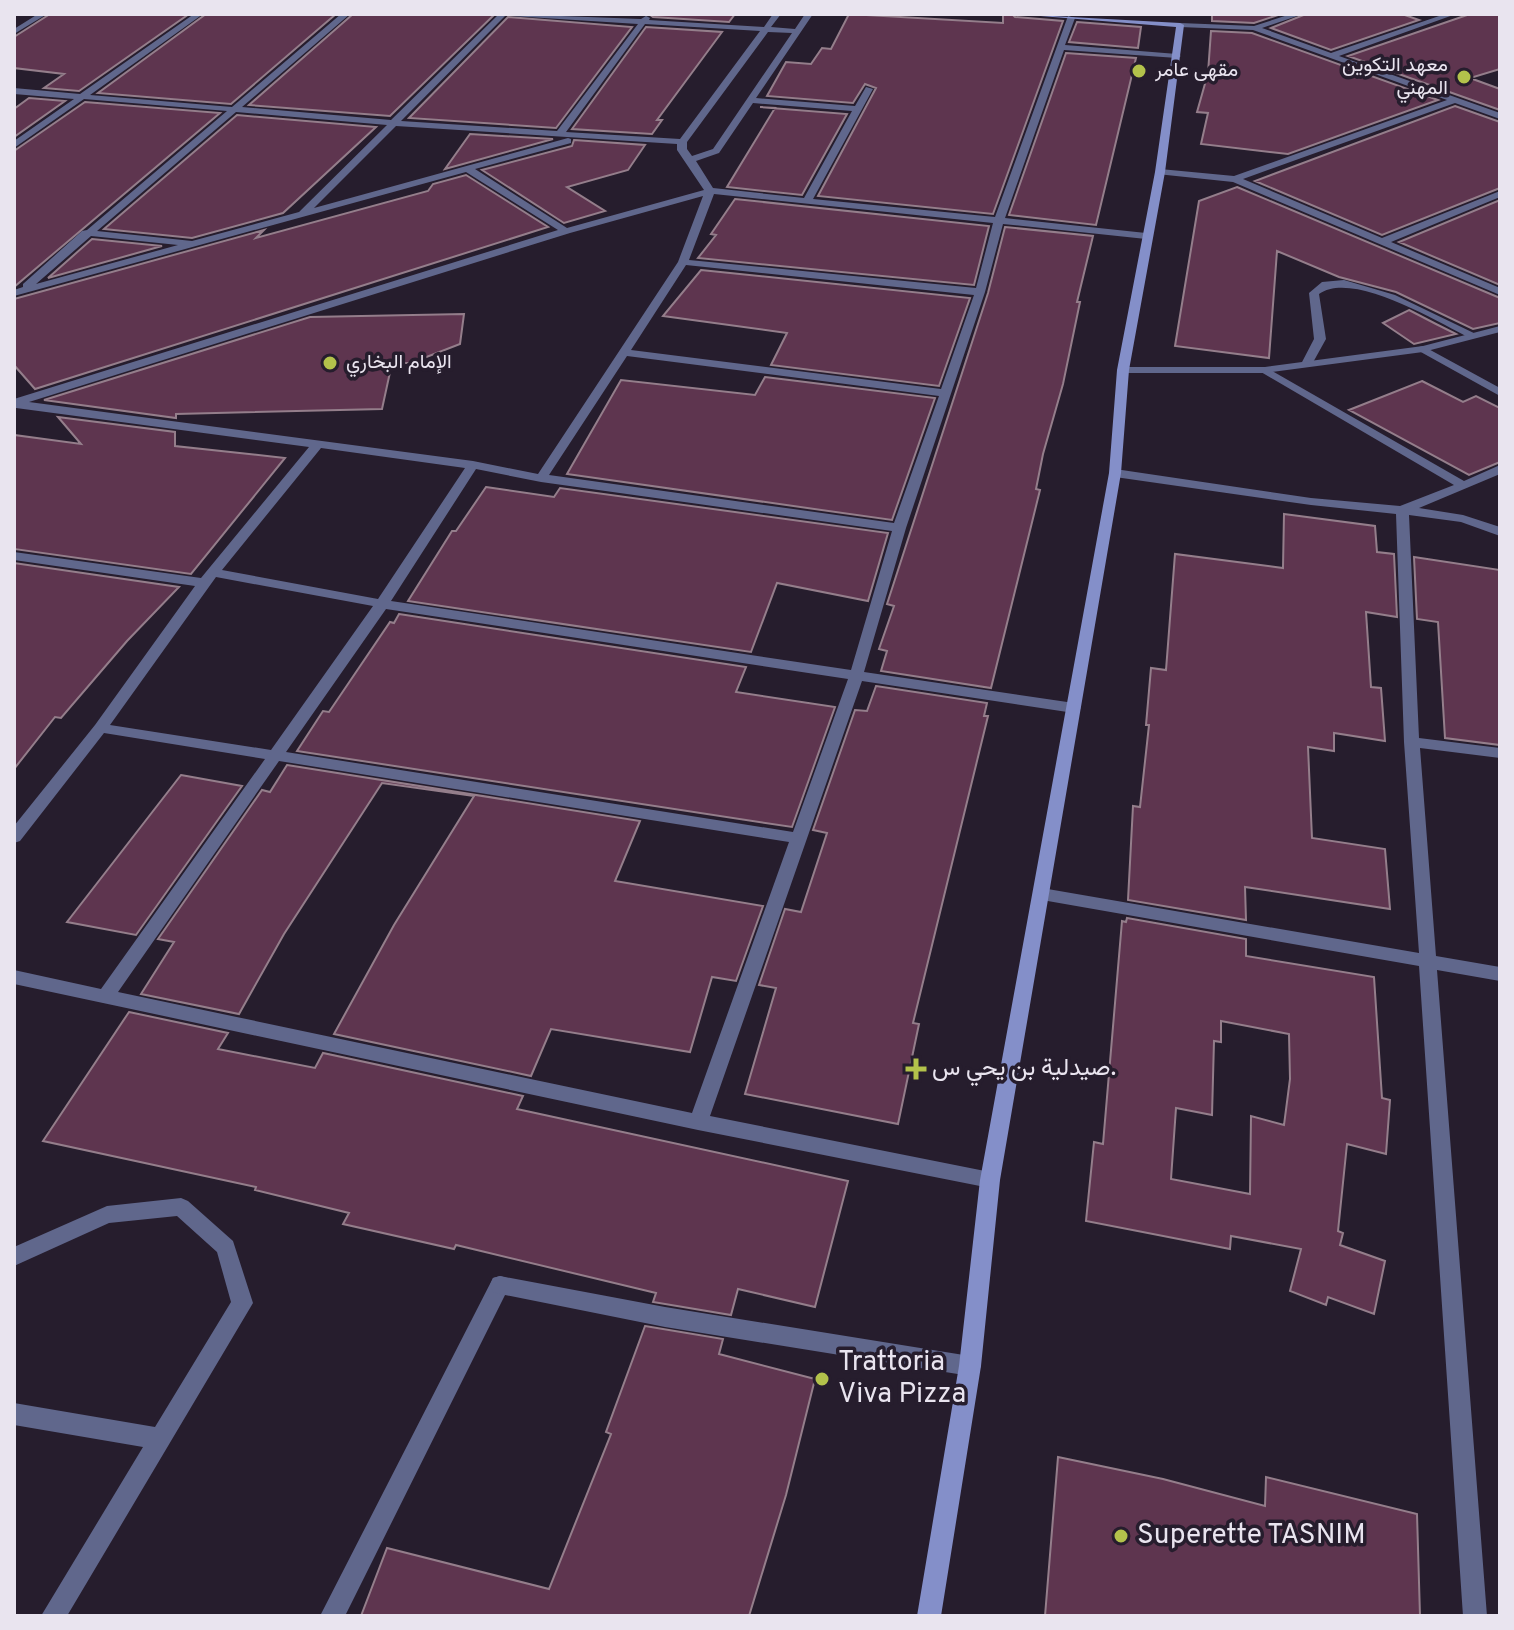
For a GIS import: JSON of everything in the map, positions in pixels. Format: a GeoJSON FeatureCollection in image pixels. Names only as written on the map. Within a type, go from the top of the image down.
{"type":"FeatureCollection","features":[{"type":"Feature","properties":{"kind":"main road"},"geometry":{"type":"LineString","coordinates":[[929,1616],[970,1366],[990,1180],[1115,473],[1123,370],[1160,172],[1183,19],[1071,18],[1019,14]]}},
{"type":"Feature","properties":{"kind":"street"},"geometry":{"type":"LineString","coordinates":[[14,32],[43,14]]}},
{"type":"Feature","properties":{"kind":"street"},"geometry":{"type":"LineString","coordinates":[[14,145],[199,14]]}},
{"type":"Feature","properties":{"kind":"street"},"geometry":{"type":"LineString","coordinates":[[19,291],[346,14]]}},
{"type":"Feature","properties":{"kind":"street"},"geometry":{"type":"LineString","coordinates":[[302,214],[503,14]]}},
{"type":"Feature","properties":{"kind":"street"},"geometry":{"type":"LineString","coordinates":[[512,14],[797,31]]}},
{"type":"Feature","properties":{"kind":"street"},"geometry":{"type":"LineString","coordinates":[[559,135],[649,14]]}},
{"type":"Feature","properties":{"kind":"street"},"geometry":{"type":"LineString","coordinates":[[710,191],[692,159],[682,150],[682,142],[777,14]]}},
{"type":"Feature","properties":{"kind":"street"},"geometry":{"type":"LineString","coordinates":[[692,159],[716,151],[809,14]]}},
{"type":"Feature","properties":{"kind":"street"},"geometry":{"type":"LineString","coordinates":[[1254,28],[1299,14]]}},
{"type":"Feature","properties":{"kind":"street"},"geometry":{"type":"LineString","coordinates":[[1333,55],[1452,14]]}},
{"type":"Feature","properties":{"kind":"street"},"geometry":{"type":"LineString","coordinates":[[698,1122],[856,676],[899,528],[980,292],[998,223],[1071,18]]}},
{"type":"Feature","properties":{"kind":"street"},"geometry":{"type":"LineString","coordinates":[[1183,19],[1254,28],[1500,116]]}},
{"type":"Feature","properties":{"kind":"street"},"geometry":{"type":"LineString","coordinates":[[1060,47],[1177,56]]}},
{"type":"Feature","properties":{"kind":"street"},"geometry":{"type":"LineString","coordinates":[[806,202],[869,89]]}},
{"type":"Feature","properties":{"kind":"street"},"geometry":{"type":"LineString","coordinates":[[14,91],[396,123],[682,142]]}},
{"type":"Feature","properties":{"kind":"street"},"geometry":{"type":"LineString","coordinates":[[751,100],[859,109]]}},
{"type":"Feature","properties":{"kind":"street"},"geometry":{"type":"LineString","coordinates":[[1235,179],[1455,100]]}},
{"type":"Feature","properties":{"kind":"street"},"geometry":{"type":"LineString","coordinates":[[19,291],[582,137]]}},
{"type":"Feature","properties":{"kind":"street"},"geometry":{"type":"LineString","coordinates":[[467,168],[566,231]]}},
{"type":"Feature","properties":{"kind":"street"},"geometry":{"type":"LineString","coordinates":[[1160,172],[1235,179],[1500,292]]}},
{"type":"Feature","properties":{"kind":"street"},"geometry":{"type":"LineString","coordinates":[[14,403],[566,231],[710,191],[1146,236]]}},
{"type":"Feature","properties":{"kind":"street"},"geometry":{"type":"LineString","coordinates":[[541,478],[683,262],[710,191]]}},
{"type":"Feature","properties":{"kind":"street"},"geometry":{"type":"LineString","coordinates":[[1384,241],[1500,194]]}},
{"type":"Feature","properties":{"kind":"street"},"geometry":{"type":"LineString","coordinates":[[86,233],[199,244]]}},
{"type":"Feature","properties":{"kind":"street"},"geometry":{"type":"LineString","coordinates":[[683,262],[980,292]]}},
{"type":"Feature","properties":{"kind":"street"},"geometry":{"type":"LineString","coordinates":[[1307,364],[1320,339],[1314,293],[1318,287],[1335,282],[1369,288],[1474,336]]}},
{"type":"Feature","properties":{"kind":"street"},"geometry":{"type":"LineString","coordinates":[[1123,370],[1265,370],[1423,349],[1500,329]]}},
{"type":"Feature","properties":{"kind":"street"},"geometry":{"type":"LineString","coordinates":[[1423,349],[1500,393]]}},
{"type":"Feature","properties":{"kind":"street"},"geometry":{"type":"LineString","coordinates":[[624,352],[943,393]]}},
{"type":"Feature","properties":{"kind":"street"},"geometry":{"type":"LineString","coordinates":[[1265,370],[1464,486]]}},
{"type":"Feature","properties":{"kind":"street"},"geometry":{"type":"LineString","coordinates":[[14,403],[473,465],[541,478],[899,528]]}},
{"type":"Feature","properties":{"kind":"street"},"geometry":{"type":"LineString","coordinates":[[14,837],[100,728],[209,578],[317,445]]}},
{"type":"Feature","properties":{"kind":"street"},"geometry":{"type":"LineString","coordinates":[[106,996],[382,604],[473,465]]}},
{"type":"Feature","properties":{"kind":"street"},"geometry":{"type":"LineString","coordinates":[[1402,510],[1500,469]]}},
{"type":"Feature","properties":{"kind":"street"},"geometry":{"type":"LineString","coordinates":[[1115,473],[1340,505],[1402,510],[1485,524],[1500,532]]}},
{"type":"Feature","properties":{"kind":"street"},"geometry":{"type":"LineString","coordinates":[[1402,510],[1412,742],[1475,1616]]}},
{"type":"Feature","properties":{"kind":"street"},"geometry":{"type":"LineString","coordinates":[[14,556],[209,578],[1074,708]]}},
{"type":"Feature","properties":{"kind":"street"},"geometry":{"type":"LineString","coordinates":[[100,728],[798,838]]}},
{"type":"Feature","properties":{"kind":"street"},"geometry":{"type":"LineString","coordinates":[[1412,742],[1500,753]]}},
{"type":"Feature","properties":{"kind":"street"},"geometry":{"type":"LineString","coordinates":[[1042,894],[1500,974]]}},
{"type":"Feature","properties":{"kind":"street"},"geometry":{"type":"LineString","coordinates":[[14,977],[698,1122],[990,1180]]}},
{"type":"Feature","properties":{"kind":"street"},"geometry":{"type":"LineString","coordinates":[[14,1257],[107,1215],[181,1207],[226,1247],[242,1303],[53,1616]]}},
{"type":"Feature","properties":{"kind":"street"},"geometry":{"type":"LineString","coordinates":[[332,1616],[500,1285],[665,1317],[970,1366]]}},
{"type":"Feature","properties":{"kind":"street"},"geometry":{"type":"LineString","coordinates":[[14,1414],[161,1439]]}},
{"type":"Feature","properties":{"kind":"building"},"geometry":{"type":"Polygon","coordinates":[[[50,14],[189,14],[79,91],[44,88],[64,74],[14,68],[14,37],[50,14]]]}},
{"type":"Feature","properties":{"kind":"building"},"geometry":{"type":"Polygon","coordinates":[[[206,14],[336,14],[231,104],[98,93],[206,14]]]}},
{"type":"Feature","properties":{"kind":"building"},"geometry":{"type":"Polygon","coordinates":[[[353,14],[495,14],[390,116],[249,105],[353,14]]]}},
{"type":"Feature","properties":{"kind":"building"},"geometry":{"type":"Polygon","coordinates":[[[649,14],[735,14],[729,22],[653,17],[649,14]]]}},
{"type":"Feature","properties":{"kind":"building"},"geometry":{"type":"Polygon","coordinates":[[[849,14],[1003,23],[1003,14],[1012,14],[1015,17],[1063,21],[993,214],[818,196],[876,88],[865,84],[853,103],[767,96],[786,62],[811,64],[822,48],[831,49],[849,14]]]}},
{"type":"Feature","properties":{"kind":"building"},"geometry":{"type":"Polygon","coordinates":[[[1212,14],[1281,14],[1254,23],[1212,21],[1212,14]]]}},
{"type":"Feature","properties":{"kind":"building"},"geometry":{"type":"Polygon","coordinates":[[[1306,14],[1402,14],[1419,20],[1331,50],[1271,28],[1306,14]]]}},
{"type":"Feature","properties":{"kind":"building","name":"معهد التكوين المهني"},"geometry":{"type":"Polygon","coordinates":[[[1470,14],[1500,14],[1500,69],[1470,78],[1500,89],[1500,110],[1348,56],[1470,14]]]}},
{"type":"Feature","properties":{"kind":"building"},"geometry":{"type":"Polygon","coordinates":[[[508,17],[632,27],[556,128],[409,118],[508,17]]]}},
{"type":"Feature","properties":{"kind":"building"},"geometry":{"type":"Polygon","coordinates":[[[1077,22],[1141,27],[1138,48],[1069,42],[1077,22]]]}},
{"type":"Feature","properties":{"kind":"building"},"geometry":{"type":"Polygon","coordinates":[[[646,27],[722,32],[657,120],[662,120],[652,134],[572,129],[646,27]]]}},
{"type":"Feature","properties":{"kind":"building"},"geometry":{"type":"Polygon","coordinates":[[[1211,31],[1252,33],[1438,100],[1288,154],[1201,144],[1208,113],[1197,112],[1208,73],[1211,31]]]}},
{"type":"Feature","properties":{"kind":"building"},"geometry":{"type":"Polygon","coordinates":[[[1066,53],[1136,58],[1096,225],[1009,215],[1066,53]]]}},
{"type":"Feature","properties":{"kind":"building"},"geometry":{"type":"Polygon","coordinates":[[[29,98],[65,101],[14,137],[14,109],[29,98]]]}},
{"type":"Feature","properties":{"kind":"building"},"geometry":{"type":"Polygon","coordinates":[[[85,102],[220,113],[14,287],[14,151],[85,102]]]}},
{"type":"Feature","properties":{"kind":"building"},"geometry":{"type":"Polygon","coordinates":[[[1455,106],[1500,122],[1500,188],[1382,235],[1255,181],[1455,106]]]}},
{"type":"Feature","properties":{"kind":"building"},"geometry":{"type":"Polygon","coordinates":[[[775,108],[847,114],[802,195],[727,187],[775,108]]]}},
{"type":"Feature","properties":{"kind":"building"},"geometry":{"type":"Polygon","coordinates":[[[237,115],[376,127],[283,213],[192,238],[104,229],[237,115]]]}},
{"type":"Feature","properties":{"kind":"building"},"geometry":{"type":"Polygon","coordinates":[[[470,134],[553,139],[445,169],[470,134]]]}},
{"type":"Feature","properties":{"kind":"building"},"geometry":{"type":"Polygon","coordinates":[[[574,140],[645,145],[628,170],[567,187],[605,211],[564,223],[482,170],[572,146],[574,140]]]}},
{"type":"Feature","properties":{"kind":"building"},"geometry":{"type":"Polygon","coordinates":[[[466,175],[548,227],[35,389],[14,365],[14,299],[264,230],[256,238],[428,191],[433,184],[466,175]]]}},
{"type":"Feature","properties":{"kind":"building"},"geometry":{"type":"Polygon","coordinates":[[[1237,187],[1500,298],[1500,323],[1473,329],[1396,292],[1339,277],[1277,251],[1269,358],[1175,346],[1199,201],[1237,187]]]}},
{"type":"Feature","properties":{"kind":"building"},"geometry":{"type":"Polygon","coordinates":[[[735,199],[989,226],[974,285],[698,258],[716,235],[711,234],[735,199]]]}},
{"type":"Feature","properties":{"kind":"building"},"geometry":{"type":"Polygon","coordinates":[[[1500,200],[1500,285],[1399,242],[1500,200]]]}},
{"type":"Feature","properties":{"kind":"building"},"geometry":{"type":"Polygon","coordinates":[[[1005,227],[1093,236],[1077,302],[1080,302],[1063,384],[1043,454],[1036,489],[1040,490],[991,688],[881,671],[887,651],[879,649],[894,606],[887,604],[988,293],[1005,227]]]}},
{"type":"Feature","properties":{"kind":"building"},"geometry":{"type":"Polygon","coordinates":[[[92,239],[162,246],[48,278],[92,239]]]}},
{"type":"Feature","properties":{"kind":"building"},"geometry":{"type":"Polygon","coordinates":[[[701,270],[970,298],[939,386],[771,365],[787,333],[663,316],[701,270]]]}},
{"type":"Feature","properties":{"kind":"building"},"geometry":{"type":"Polygon","coordinates":[[[1409,310],[1456,334],[1414,344],[1383,323],[1409,310]]]}},
{"type":"Feature","properties":{"kind":"building"},"geometry":{"type":"Polygon","coordinates":[[[464,314],[460,344],[411,363],[392,363],[382,409],[176,414],[176,418],[44,400],[310,317],[464,314]]]}},
{"type":"Feature","properties":{"kind":"building"},"geometry":{"type":"Polygon","coordinates":[[[765,377],[935,398],[892,520],[567,474],[621,380],[755,395],[765,377]]]}},
{"type":"Feature","properties":{"kind":"building"},"geometry":{"type":"Polygon","coordinates":[[[1422,381],[1463,402],[1476,396],[1500,408],[1500,462],[1469,475],[1349,410],[1422,381]]]}},
{"type":"Feature","properties":{"kind":"building"},"geometry":{"type":"Polygon","coordinates":[[[58,417],[175,432],[175,446],[285,458],[191,574],[14,549],[14,435],[81,444],[58,417]]]}},
{"type":"Feature","properties":{"kind":"building"},"geometry":{"type":"Polygon","coordinates":[[[486,487],[554,497],[560,488],[888,533],[868,601],[777,583],[751,652],[408,601],[452,531],[456,531],[486,487]]]}},
{"type":"Feature","properties":{"kind":"building"},"geometry":{"type":"Polygon","coordinates":[[[1284,514],[1375,526],[1377,552],[1394,554],[1397,617],[1366,612],[1371,687],[1381,688],[1385,741],[1334,733],[1334,751],[1308,747],[1312,838],[1385,849],[1390,909],[1245,887],[1246,920],[1128,900],[1133,806],[1140,807],[1149,725],[1146,725],[1151,668],[1166,670],[1175,554],[1283,568],[1284,514]]]}},
{"type":"Feature","properties":{"kind":"building"},"geometry":{"type":"Polygon","coordinates":[[[1414,557],[1500,570],[1500,745],[1445,738],[1438,622],[1417,619],[1414,557]]]}},
{"type":"Feature","properties":{"kind":"building"},"geometry":{"type":"Polygon","coordinates":[[[14,563],[179,587],[127,641],[61,718],[55,717],[14,769],[14,563]]]}},
{"type":"Feature","properties":{"kind":"building"},"geometry":{"type":"Polygon","coordinates":[[[399,614],[746,667],[736,692],[835,707],[792,827],[297,751],[323,711],[329,712],[390,622],[394,623],[399,614]]]}},
{"type":"Feature","properties":{"kind":"building"},"geometry":{"type":"Polygon","coordinates":[[[876,686],[987,703],[984,716],[988,716],[913,1023],[919,1024],[898,1124],[745,1094],[776,988],[759,985],[785,909],[801,912],[827,833],[813,830],[855,710],[867,711],[876,686]]]}},
{"type":"Feature","properties":{"kind":"building"},"geometry":{"type":"Polygon","coordinates":[[[287,765],[640,821],[615,881],[763,906],[736,981],[712,977],[690,1052],[551,1029],[531,1076],[334,1034],[394,925],[474,796],[382,783],[284,934],[239,1014],[141,994],[174,942],[158,939],[262,790],[270,792],[287,765]]]}},
{"type":"Feature","properties":{"kind":"building"},"geometry":{"type":"Polygon","coordinates":[[[181,775],[242,786],[136,935],[67,922],[181,775]]]}},
{"type":"Feature","properties":{"kind":"building"},"geometry":{"type":"Polygon","coordinates":[[[1127,918],[1246,939],[1246,956],[1374,977],[1382,1098],[1390,1100],[1386,1154],[1347,1144],[1338,1231],[1343,1233],[1340,1245],[1385,1261],[1374,1314],[1328,1297],[1326,1305],[1290,1291],[1301,1249],[1231,1236],[1230,1249],[1086,1221],[1094,1142],[1103,1144],[1122,921],[1126,922],[1127,918]],[[1221,1021],[1221,1042],[1214,1041],[1212,1115],[1176,1108],[1171,1179],[1250,1194],[1251,1116],[1284,1125],[1290,1079],[1289,1034],[1221,1021]]]}},
{"type":"Feature","properties":{"kind":"building"},"geometry":{"type":"Polygon","coordinates":[[[129,1012],[228,1033],[218,1049],[315,1068],[323,1053],[523,1096],[517,1109],[848,1181],[815,1307],[738,1289],[731,1315],[653,1302],[656,1293],[456,1245],[454,1249],[343,1224],[349,1213],[255,1190],[256,1187],[43,1141],[129,1012]]]}},
{"type":"Feature","properties":{"kind":"building"},"geometry":{"type":"Polygon","coordinates":[[[645,1326],[723,1339],[719,1354],[815,1379],[786,1495],[749,1616],[361,1616],[387,1548],[549,1589],[611,1434],[606,1432],[645,1326]]]}},
{"type":"Feature","properties":{"kind":"building"},"geometry":{"type":"Polygon","coordinates":[[[1058,1457],[1163,1479],[1265,1506],[1266,1477],[1417,1514],[1420,1616],[1045,1616],[1058,1457]]]}},
{"type":"Feature","properties":{"kind":"place","name":"مقهى عامر"},"geometry":{"type":"Point","coordinates":[1139,71]}},
{"type":"Feature","properties":{"kind":"place","name":"معهد التكوين المهني"},"geometry":{"type":"Point","coordinates":[1464,77]}},
{"type":"Feature","properties":{"kind":"place","name":"الإمام البخاري"},"geometry":{"type":"Point","coordinates":[330,363]}},
{"type":"Feature","properties":{"kind":"place","name":"صيدلية بن يحي س."},"geometry":{"type":"Point","coordinates":[916,1069]}},
{"type":"Feature","properties":{"kind":"place","name":"Trattoria Viva Pizza"},"geometry":{"type":"Point","coordinates":[822,1379]}},
{"type":"Feature","properties":{"kind":"place","name":"Superette TASNIM"},"geometry":{"type":"Point","coordinates":[1121,1536]}}]}
